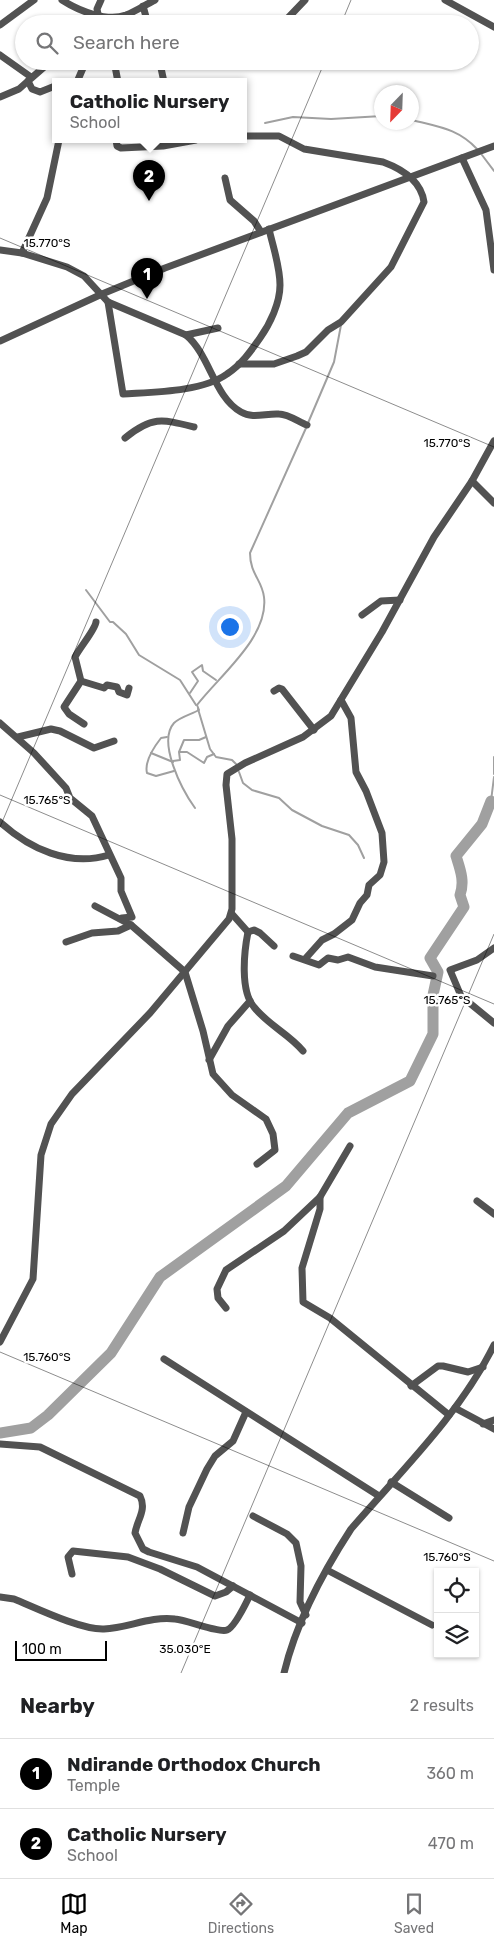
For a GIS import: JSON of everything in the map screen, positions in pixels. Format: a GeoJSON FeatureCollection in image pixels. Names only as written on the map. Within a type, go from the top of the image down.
{"type":"FeatureCollection","features":[{"type":"Feature","properties":{"kind":"street"},"geometry":{"type":"LineString","coordinates":[[0,25],[34,0]]}},
{"type":"Feature","properties":{"kind":"street"},"geometry":{"type":"LineString","coordinates":[[62,0],[88,12],[98,14],[97,9],[101,0]]}},
{"type":"Feature","properties":{"kind":"street"},"geometry":{"type":"LineString","coordinates":[[126,15],[155,0]]}},
{"type":"Feature","properties":{"kind":"street"},"geometry":{"type":"LineString","coordinates":[[291,15],[305,0]]}},
{"type":"Feature","properties":{"kind":"street"},"geometry":{"type":"LineString","coordinates":[[446,0],[459,2],[478,15]]}},
{"type":"Feature","properties":{"kind":"street"},"geometry":{"type":"LineString","coordinates":[[143,6],[146,15]]}},
{"type":"Feature","properties":{"kind":"street"},"geometry":{"type":"LineString","coordinates":[[479,16],[494,26]]}},
{"type":"Feature","properties":{"kind":"street"},"geometry":{"type":"LineString","coordinates":[[0,55],[15,67]]}},
{"type":"Feature","properties":{"kind":"street"},"geometry":{"type":"LineString","coordinates":[[18,70],[29,79],[32,89],[40,92],[52,87]]}},
{"type":"Feature","properties":{"kind":"street"},"geometry":{"type":"LineString","coordinates":[[0,97],[19,90],[40,70]]}},
{"type":"Feature","properties":{"kind":"street"},"geometry":{"type":"LineString","coordinates":[[240,364],[274,364],[306,352],[328,330],[342,322],[391,267],[423,207],[424,198],[411,176],[383,162],[304,149],[278,136],[247,136]]}},
{"type":"Feature","properties":{"kind":"street"},"geometry":{"type":"LineString","coordinates":[[22,253],[47,198],[58,143]]}},
{"type":"Feature","properties":{"kind":"street"},"geometry":{"type":"LineString","coordinates":[[116,143],[117,146],[122,148],[163,146],[180,143]]}},
{"type":"Feature","properties":{"kind":"street"},"geometry":{"type":"LineString","coordinates":[[0,341],[102,294],[260,232],[494,146]]}},
{"type":"Feature","properties":{"kind":"street"},"geometry":{"type":"LineString","coordinates":[[462,158],[486,210],[494,270]]}},
{"type":"Feature","properties":{"kind":"street"},"geometry":{"type":"LineString","coordinates":[[225,178],[230,200],[254,221],[260,232]]}},
{"type":"Feature","properties":{"kind":"street"},"geometry":{"type":"LineString","coordinates":[[1,249],[22,253],[67,267],[84,276],[102,294],[108,302],[123,394],[176,390],[216,380],[240,364],[269,326],[280,294],[278,266],[269,229]]}},
{"type":"Feature","properties":{"kind":"street"},"geometry":{"type":"LineString","coordinates":[[108,302],[186,335],[192,340],[223,395],[241,412],[257,416],[282,414],[307,425]]}},
{"type":"Feature","properties":{"kind":"street"},"geometry":{"type":"LineString","coordinates":[[186,335],[218,328]]}},
{"type":"Feature","properties":{"kind":"street"},"geometry":{"type":"LineString","coordinates":[[125,438],[149,421],[161,420],[194,428]]}},
{"type":"Feature","properties":{"kind":"street"},"geometry":{"type":"LineString","coordinates":[[0,1342],[33,1279],[40,1162],[50,1124],[72,1094],[150,1013],[226,925],[232,914],[232,839],[226,785],[228,774],[245,763],[292,743],[326,722],[400,600],[434,537],[472,482],[494,441]]}},
{"type":"Feature","properties":{"kind":"street"},"geometry":{"type":"LineString","coordinates":[[472,482],[494,503]]}},
{"type":"Feature","properties":{"kind":"street"},"geometry":{"type":"LineString","coordinates":[[362,615],[382,600],[400,600]]}},
{"type":"Feature","properties":{"kind":"street"},"geometry":{"type":"LineString","coordinates":[[84,724],[69,714],[64,707],[81,680],[75,657],[85,639],[96,627],[96,622]]}},
{"type":"Feature","properties":{"kind":"street"},"geometry":{"type":"LineString","coordinates":[[81,680],[104,688],[107,685],[117,687],[118,692],[126,694],[129,688]]}},
{"type":"Feature","properties":{"kind":"street"},"geometry":{"type":"LineString","coordinates":[[274,691],[278,688],[282,689],[314,730]]}},
{"type":"Feature","properties":{"kind":"street"},"geometry":{"type":"LineString","coordinates":[[305,959],[322,940],[334,934],[352,920],[360,903],[367,895],[369,885],[380,875],[384,862],[382,832],[366,791],[356,772],[352,718],[341,700]]}},
{"type":"Feature","properties":{"kind":"street"},"geometry":{"type":"LineString","coordinates":[[0,723],[18,737],[66,788],[70,798],[92,816],[121,878],[121,891],[128,909],[131,911],[132,917],[122,918]]}},
{"type":"Feature","properties":{"kind":"street"},"geometry":{"type":"LineString","coordinates":[[18,737],[51,729],[60,730],[94,748],[114,741]]}},
{"type":"Feature","properties":{"kind":"street"},"geometry":{"type":"LineString","coordinates":[[0,822],[15,836],[41,851],[90,860],[109,855]]}},
{"type":"Feature","properties":{"kind":"street"},"geometry":{"type":"LineString","coordinates":[[95,906],[122,918],[185,972],[213,1074],[219,1083],[266,1119],[273,1134],[275,1150],[256,1164]]}},
{"type":"Feature","properties":{"kind":"street"},"geometry":{"type":"LineString","coordinates":[[232,914],[248,932]]}},
{"type":"Feature","properties":{"kind":"street"},"geometry":{"type":"LineString","coordinates":[[66,942],[92,933],[118,931],[131,925]]}},
{"type":"Feature","properties":{"kind":"street"},"geometry":{"type":"LineString","coordinates":[[248,932],[254,930],[260,933],[274,946]]}},
{"type":"Feature","properties":{"kind":"street"},"geometry":{"type":"LineString","coordinates":[[248,932],[243,956],[246,990],[250,1000],[262,1015],[286,1033],[303,1051]]}},
{"type":"Feature","properties":{"kind":"street"},"geometry":{"type":"LineString","coordinates":[[494,948],[477,960],[450,970],[461,996],[494,1023]]}},
{"type":"Feature","properties":{"kind":"street"},"geometry":{"type":"LineString","coordinates":[[293,956],[319,965],[328,958],[338,960],[348,957],[378,967],[433,976]]}},
{"type":"Feature","properties":{"kind":"street"},"geometry":{"type":"LineString","coordinates":[[209,1060],[228,1026],[250,1000]]}},
{"type":"Feature","properties":{"kind":"street"},"geometry":{"type":"LineString","coordinates":[[226,1308],[218,1298],[217,1289],[226,1270],[284,1231],[320,1197],[350,1146]]}},
{"type":"Feature","properties":{"kind":"street"},"geometry":{"type":"LineString","coordinates":[[320,1197],[320,1208],[302,1268],[303,1302],[330,1318],[449,1415]]}},
{"type":"Feature","properties":{"kind":"street"},"geometry":{"type":"LineString","coordinates":[[478,1201],[494,1214]]}},
{"type":"Feature","properties":{"kind":"street"},"geometry":{"type":"LineString","coordinates":[[284,1673],[302,1623],[327,1570],[351,1529],[455,1408],[483,1367],[494,1345]]}},
{"type":"Feature","properties":{"kind":"street"},"geometry":{"type":"LineString","coordinates":[[164,1358],[379,1496]]}},
{"type":"Feature","properties":{"kind":"street"},"geometry":{"type":"LineString","coordinates":[[412,1386],[438,1366],[468,1372],[483,1367]]}},
{"type":"Feature","properties":{"kind":"street"},"geometry":{"type":"LineString","coordinates":[[455,1408],[494,1429]]}},
{"type":"Feature","properties":{"kind":"street"},"geometry":{"type":"LineString","coordinates":[[183,1532],[189,1507],[207,1469],[215,1456],[233,1441],[246,1412]]}},
{"type":"Feature","properties":{"kind":"street"},"geometry":{"type":"LineString","coordinates":[[483,1424],[494,1420]]}},
{"type":"Feature","properties":{"kind":"street"},"geometry":{"type":"LineString","coordinates":[[0,1444],[40,1447],[140,1496],[144,1503],[143,1512],[135,1533],[142,1549],[158,1556],[197,1567],[302,1623]]}},
{"type":"Feature","properties":{"kind":"street"},"geometry":{"type":"LineString","coordinates":[[391,1482],[449,1518]]}},
{"type":"Feature","properties":{"kind":"street"},"geometry":{"type":"LineString","coordinates":[[253,1516],[287,1534],[296,1543],[301,1566],[300,1602],[306,1615]]}},
{"type":"Feature","properties":{"kind":"street"},"geometry":{"type":"LineString","coordinates":[[72,1574],[68,1557],[73,1551],[128,1557],[160,1569],[215,1596],[226,1592],[232,1586]]}},
{"type":"Feature","properties":{"kind":"street"},"geometry":{"type":"LineString","coordinates":[[327,1570],[432,1625]]}},
{"type":"Feature","properties":{"kind":"street"},"geometry":{"type":"LineString","coordinates":[[0,1597],[9,1598],[94,1629],[110,1629],[142,1620],[161,1618],[185,1620],[223,1630],[231,1627],[250,1595]]}},
{"type":"Feature","properties":{"kind":"waterway"},"geometry":{"type":"LineString","coordinates":[[265,123],[293,117],[331,119],[374,116]]}},
{"type":"Feature","properties":{"kind":"waterway"},"geometry":{"type":"LineString","coordinates":[[419,122],[454,132],[477,149]]}},
{"type":"Feature","properties":{"kind":"waterway"},"geometry":{"type":"LineString","coordinates":[[482,155],[494,171]]}},
{"type":"Feature","properties":{"kind":"waterway"},"geometry":{"type":"LineString","coordinates":[[308,423],[334,362],[341,325]]}},
{"type":"Feature","properties":{"kind":"waterway"},"geometry":{"type":"LineString","coordinates":[[195,808],[173,766],[168,742],[169,731],[174,723],[199,710],[197,705],[241,655],[259,627],[264,612],[264,597],[252,566],[250,553],[306,428]]}},
{"type":"Feature","properties":{"kind":"waterway"},"geometry":{"type":"LineString","coordinates":[[86,590],[110,622],[113,622],[126,634],[139,655],[180,680],[196,705]]}},
{"type":"Feature","properties":{"kind":"waterway"},"geometry":{"type":"LineString","coordinates":[[190,693],[198,681],[192,672],[202,665],[203,671],[216,680]]}},
{"type":"Feature","properties":{"kind":"waterway"},"geometry":{"type":"LineString","coordinates":[[198,709],[210,749],[216,757],[232,760],[236,764]]}},
{"type":"Feature","properties":{"kind":"waterway"},"geometry":{"type":"LineString","coordinates":[[167,737],[161,738],[153,750],[148,759],[147,773],[156,776],[174,771]]}},
{"type":"Feature","properties":{"kind":"waterway"},"geometry":{"type":"LineString","coordinates":[[173,761],[180,760],[179,752],[184,740],[199,740],[206,737]]}},
{"type":"Feature","properties":{"kind":"waterway"},"geometry":{"type":"LineString","coordinates":[[180,752],[187,752],[204,763],[207,757],[214,754]]}},
{"type":"Feature","properties":{"kind":"waterway"},"geometry":{"type":"LineString","coordinates":[[151,753],[173,762]]}},
{"type":"Feature","properties":{"kind":"waterway"},"geometry":{"type":"LineString","coordinates":[[494,757],[494,774]]}},
{"type":"Feature","properties":{"kind":"waterway"},"geometry":{"type":"LineString","coordinates":[[239,772],[243,783],[252,790],[279,798],[292,810],[322,826],[349,835],[358,845],[364,858]]}},
{"type":"Feature","properties":{"kind":"waterway"},"geometry":{"type":"LineString","coordinates":[[491,801],[494,777]]}},
{"type":"Feature","properties":{"kind":"waterway"},"geometry":{"type":"LineString","coordinates":[[0,1433],[31,1428],[48,1415],[111,1353],[160,1277],[286,1186],[348,1113],[410,1081],[433,1034],[433,995],[438,972],[430,958],[464,907],[460,895],[461,875],[456,856],[482,824],[491,801]]}},
{"type":"Feature","properties":{"kind":"place","name":"Catholic Nursery"},"geometry":{"type":"Point","coordinates":[149,201]}},
{"type":"Feature","properties":{"kind":"place","name":"Ndirande Orthodox Church"},"geometry":{"type":"Point","coordinates":[147,299]}}]}
